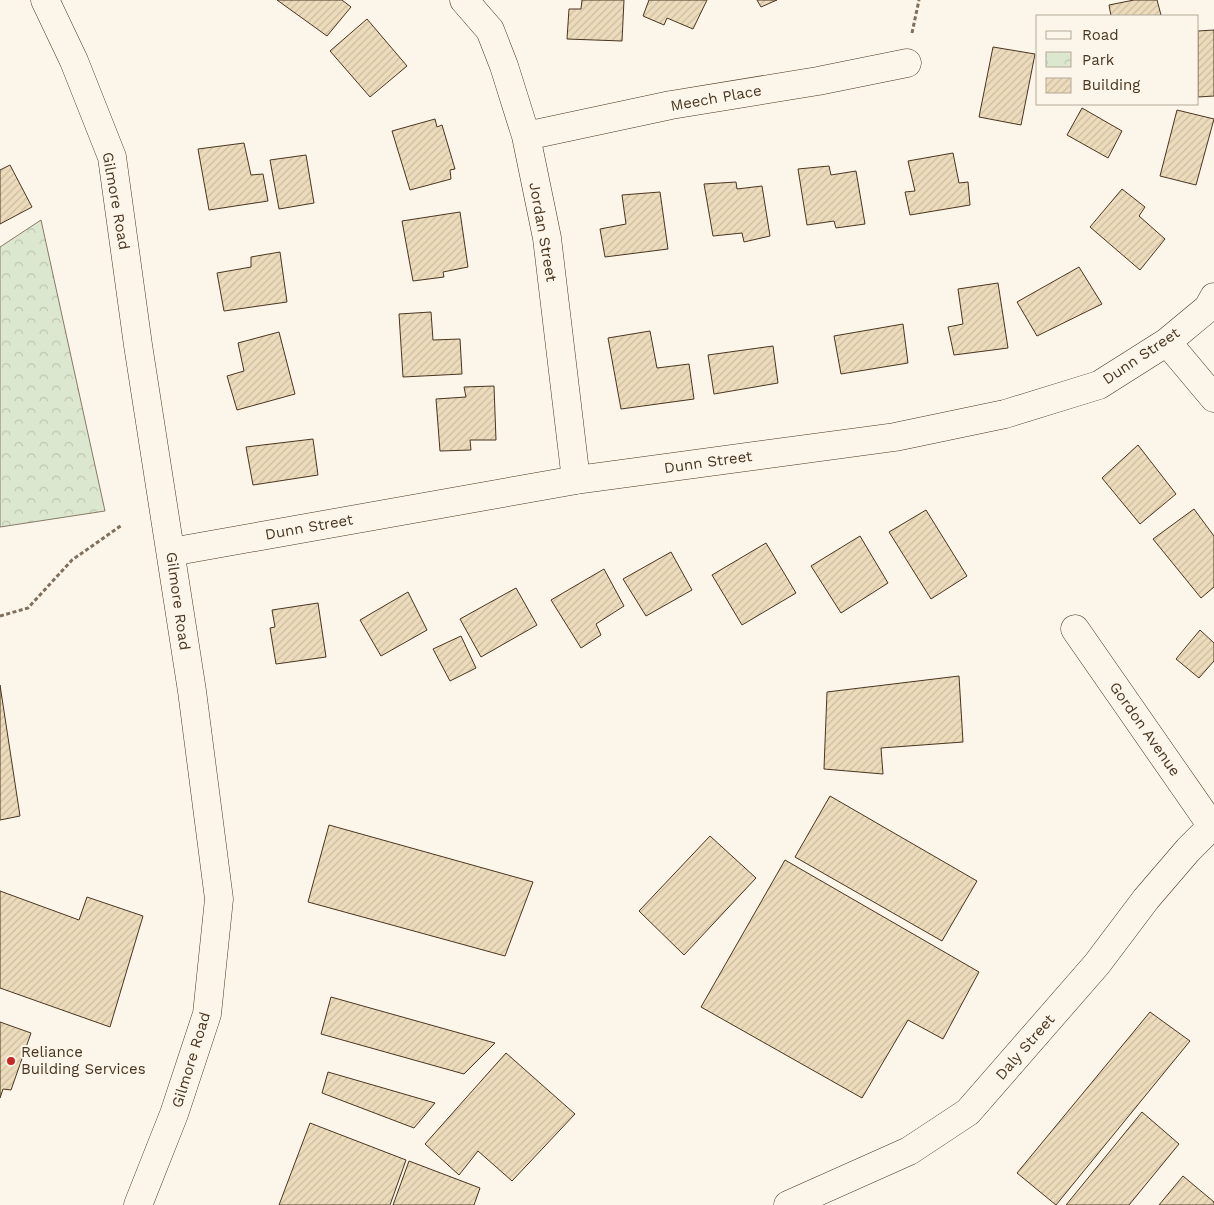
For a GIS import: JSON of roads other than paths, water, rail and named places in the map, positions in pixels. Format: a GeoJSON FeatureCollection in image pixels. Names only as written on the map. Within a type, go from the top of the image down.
{"type":"FeatureCollection","features":[{"type":"Feature","properties":{"kind":"street","name":"Gilmore Road"},"geometry":{"type":"LineString","coordinates":[[45,0],[74,61],[112,157],[138,345],[192,691],[219,899],[207,1014],[174,1114],[138,1205]]}},
{"type":"Feature","properties":{"kind":"street","name":"Jordan Street"},"geometry":{"type":"LineString","coordinates":[[464,0],[490,30],[504,66],[526,136],[546,238],[576,480]]}},
{"type":"Feature","properties":{"kind":"street","name":"Meech Place"},"geometry":{"type":"LineString","coordinates":[[526,136],[671,105],[818,81],[907,63]]}},
{"type":"Feature","properties":{"kind":"street","name":"Dunn Street"},"geometry":{"type":"LineString","coordinates":[[171,552],[576,480],[895,437],[1004,414],[1099,385],[1167,342],[1208,308],[1214,297]]}},
{"type":"Feature","properties":{"kind":"street"},"geometry":{"type":"LineString","coordinates":[[1167,342],[1214,398]]}},
{"type":"Feature","properties":{"kind":"street","name":"Gordon Avenue"},"geometry":{"type":"LineString","coordinates":[[1075,629],[1213,827]]}},
{"type":"Feature","properties":{"kind":"street","name":"Daly Street"},"geometry":{"type":"LineString","coordinates":[[788,1205],[909,1151],[968,1112],[1097,964],[1146,899],[1182,857],[1213,827]]}},
{"type":"Feature","properties":{"kind":"place","name":"Reliance Building Services"},"geometry":{"type":"Point","coordinates":[11,1061]}}]}
